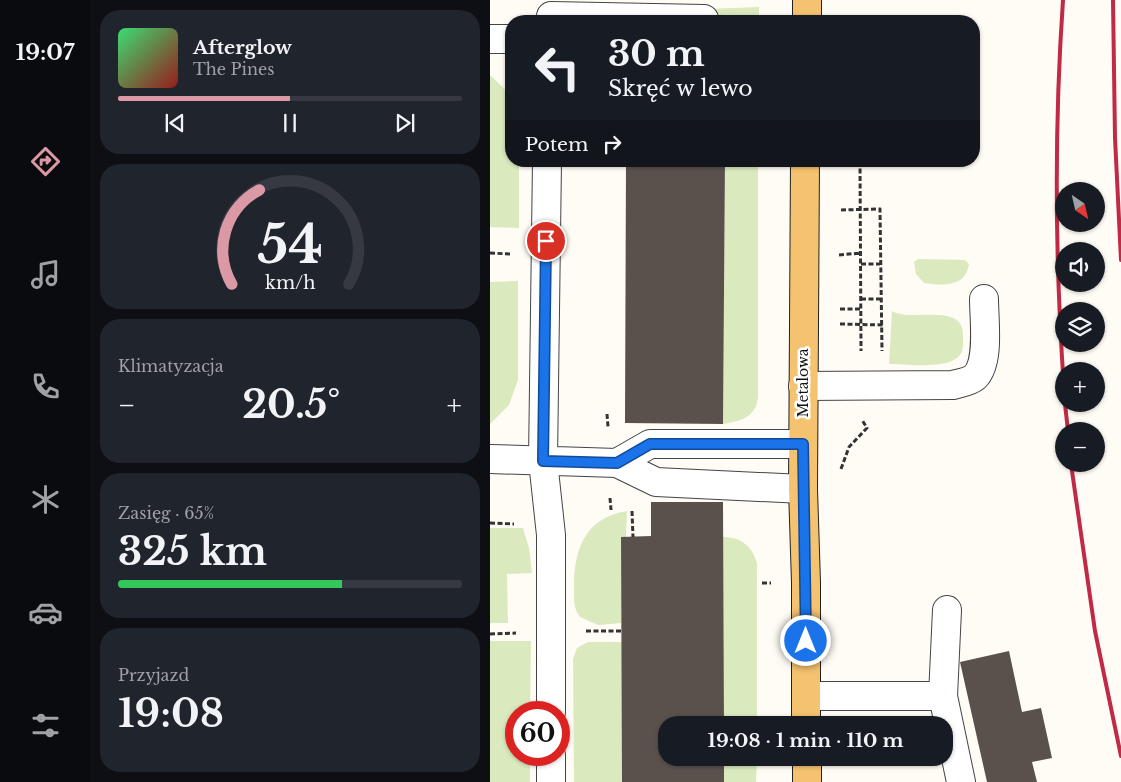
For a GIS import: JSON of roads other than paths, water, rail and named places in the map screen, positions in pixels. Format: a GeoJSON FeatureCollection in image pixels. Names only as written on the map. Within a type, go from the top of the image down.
{"type":"FeatureCollection","features":[{"type":"Feature","properties":{"kind":"main road"},"geometry":{"type":"LineString","coordinates":[[806,15],[807,0]]}},
{"type":"Feature","properties":{"kind":"main road","name":"Metalowa"},"geometry":{"type":"LineString","coordinates":[[805,167],[803,489],[806,716]]}},
{"type":"Feature","properties":{"kind":"main road"},"geometry":{"type":"LineString","coordinates":[[807,766],[807,782]]}},
{"type":"Feature","properties":{"kind":"lane"},"geometry":{"type":"LineString","coordinates":[[552,13],[603,15]]}},
{"type":"Feature","properties":{"kind":"lane"},"geometry":{"type":"LineString","coordinates":[[490,39],[505,39]]}},
{"type":"Feature","properties":{"kind":"lane"},"geometry":{"type":"LineString","coordinates":[[547,167],[543,461],[551,535],[551,701]]}},
{"type":"Feature","properties":{"kind":"lane"},"geometry":{"type":"LineString","coordinates":[[803,386],[952,385],[974,378],[983,364],[984,300]]}},
{"type":"Feature","properties":{"kind":"lane"},"geometry":{"type":"LineString","coordinates":[[617,463],[650,444],[803,444]]}},
{"type":"Feature","properties":{"kind":"lane"},"geometry":{"type":"LineString","coordinates":[[490,459],[617,463],[656,482],[803,489]]}},
{"type":"Feature","properties":{"kind":"lane"},"geometry":{"type":"LineString","coordinates":[[947,610],[942,696],[961,782]]}},
{"type":"Feature","properties":{"kind":"lane"},"geometry":{"type":"LineString","coordinates":[[806,696],[942,696]]}},
{"type":"Feature","properties":{"kind":"lane"},"geometry":{"type":"LineString","coordinates":[[551,766],[551,782]]}},
{"type":"Feature","properties":{"kind":"railway"},"geometry":{"type":"LineString","coordinates":[[1062,362],[1057,243],[1057,146],[1063,0]]}},
{"type":"Feature","properties":{"kind":"railway"},"geometry":{"type":"LineString","coordinates":[[1113,0],[1115,138],[1121,260]]}},
{"type":"Feature","properties":{"kind":"railway"},"geometry":{"type":"LineString","coordinates":[[1066,412],[1067,422]]}},
{"type":"Feature","properties":{"kind":"railway"},"geometry":{"type":"LineString","coordinates":[[1072,472],[1095,631],[1121,756]]}}]}
